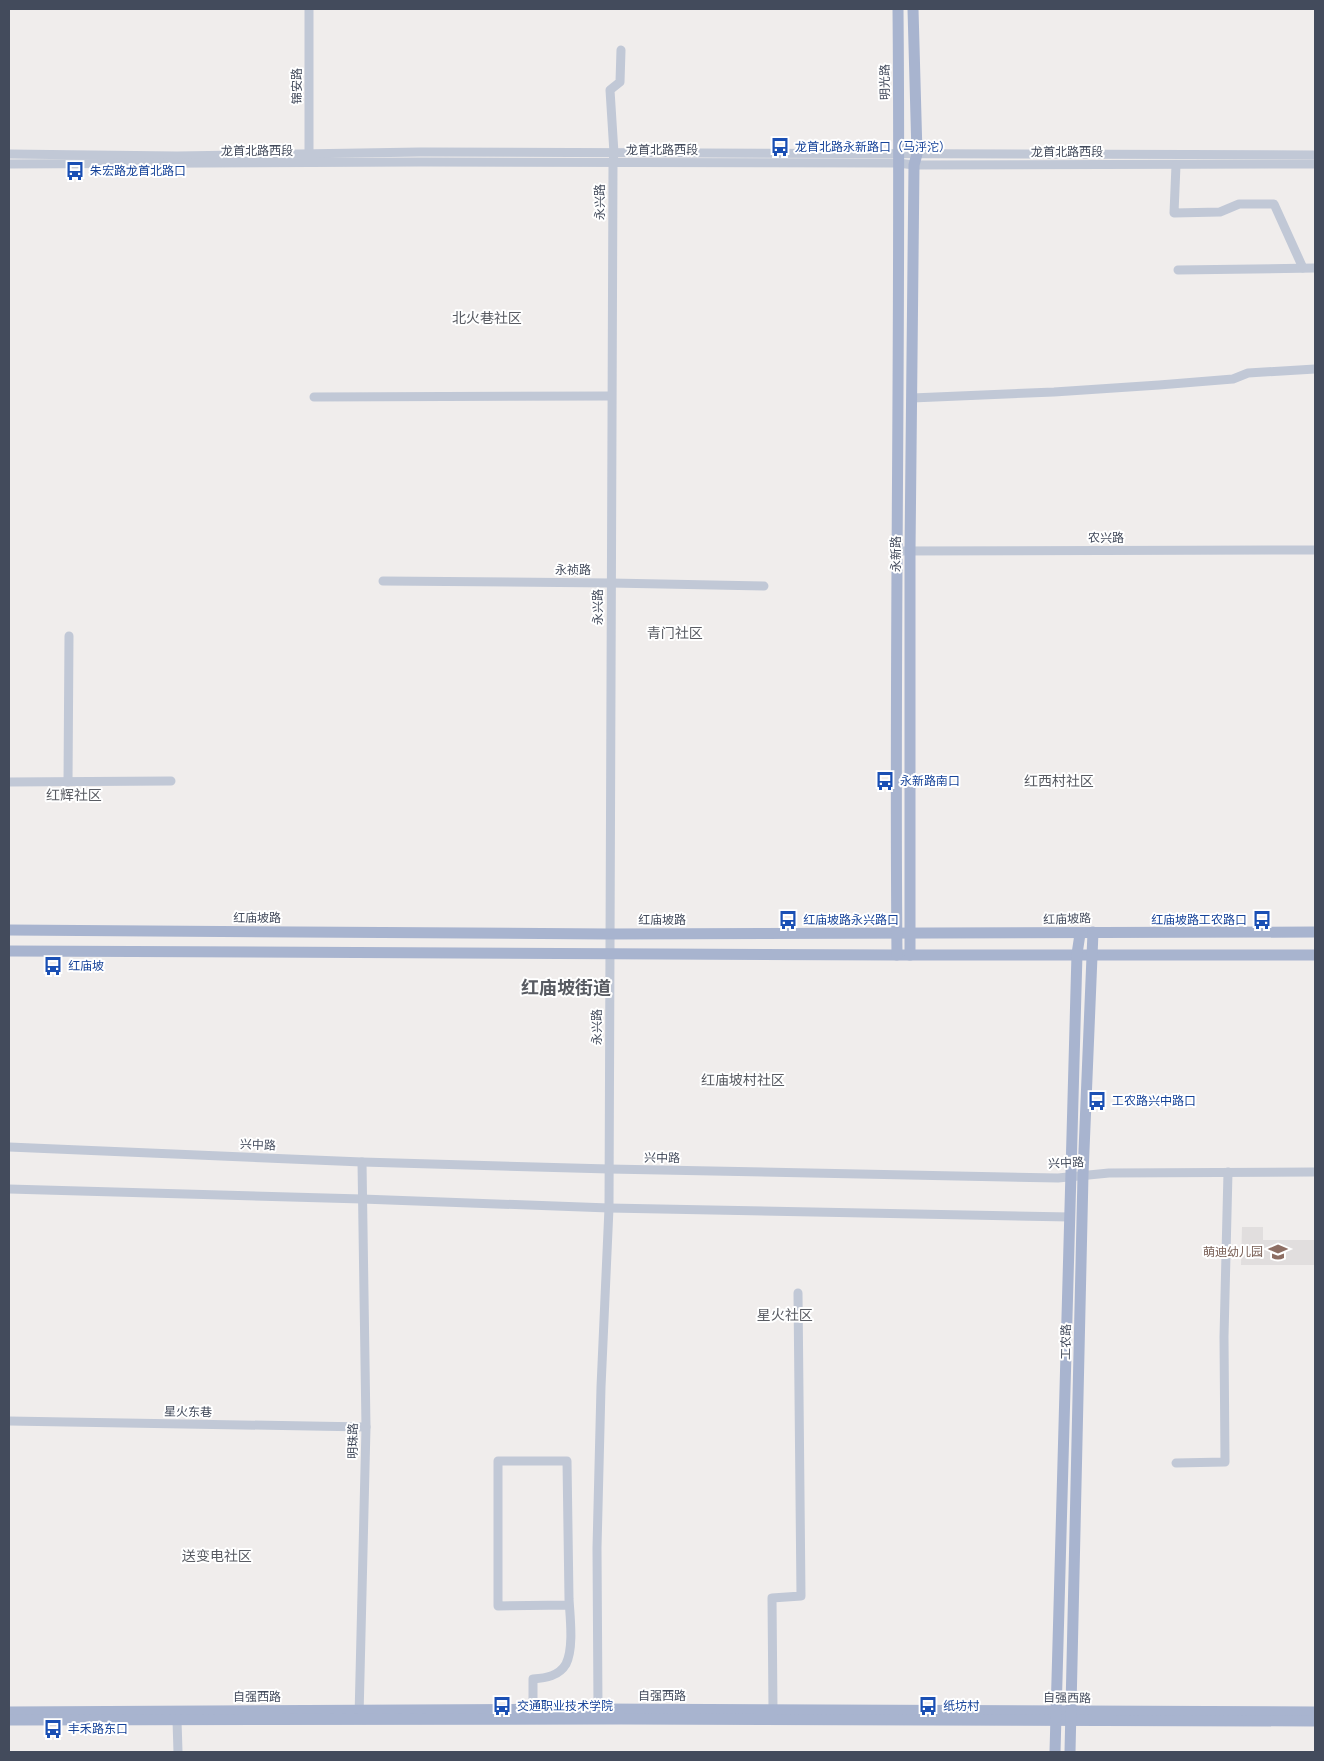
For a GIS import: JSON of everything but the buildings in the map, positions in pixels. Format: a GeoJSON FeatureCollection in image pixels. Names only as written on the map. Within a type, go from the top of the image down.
{"type":"FeatureCollection","features":[{"type":"Feature","properties":{"kind":"main road","name":"明光路"},"geometry":{"type":"LineString","coordinates":[[898,9],[899,159]]}},
{"type":"Feature","properties":{"kind":"main road"},"geometry":{"type":"LineString","coordinates":[[913,9],[915,160]]}},
{"type":"Feature","properties":{"kind":"main road","name":"永新路"},"geometry":{"type":"LineString","coordinates":[[897,955],[899,159]]}},
{"type":"Feature","properties":{"kind":"main road","name":"永新路"},"geometry":{"type":"LineString","coordinates":[[910,954],[910,550],[915,160]]}},
{"type":"Feature","properties":{"kind":"main road","name":"红庙坡路"},"geometry":{"type":"LineString","coordinates":[[9,930],[609,934],[1315,932]]}},
{"type":"Feature","properties":{"kind":"main road","name":"工农路"},"geometry":{"type":"LineString","coordinates":[[1070,1752],[1083,1175],[1093,932]]}},
{"type":"Feature","properties":{"kind":"main road","name":"工农路"},"geometry":{"type":"LineString","coordinates":[[1055,1752],[1071,1176],[1080,934]]}},
{"type":"Feature","properties":{"kind":"main road"},"geometry":{"type":"LineString","coordinates":[[9,951],[897,955],[1315,954]]}},
{"type":"Feature","properties":{"kind":"main road","name":"自强西路"},"geometry":{"type":"LineString","coordinates":[[9,1720],[177,1720],[598,1709],[773,1710],[1315,1721]]}},
{"type":"Feature","properties":{"kind":"main road","name":"自强西路"},"geometry":{"type":"LineString","coordinates":[[9,1712],[660,1719],[1056,1716]]}},
{"type":"Feature","properties":{"kind":"main road","name":"自强西路"},"geometry":{"type":"LineString","coordinates":[[1070,1717],[1315,1712]]}},
{"type":"Feature","properties":{"kind":"street","name":"锦安路"},"geometry":{"type":"LineString","coordinates":[[309,9],[309,159]]}},
{"type":"Feature","properties":{"kind":"street","name":"永兴路"},"geometry":{"type":"LineString","coordinates":[[598,1709],[597,1548],[601,1387],[609,1208],[613,158],[610,90],[620,82],[621,50]]}},
{"type":"Feature","properties":{"kind":"street","name":"龙首北路西段"},"geometry":{"type":"LineString","coordinates":[[9,154],[420,162],[613,158],[899,159],[1176,165],[1315,164]]}},
{"type":"Feature","properties":{"kind":"street","name":"龙首北路西段"},"geometry":{"type":"LineString","coordinates":[[915,160],[1315,155]]}},
{"type":"Feature","properties":{"kind":"street","name":"龙首北路西段"},"geometry":{"type":"LineString","coordinates":[[9,164],[309,159]]}},
{"type":"Feature","properties":{"kind":"street"},"geometry":{"type":"LineString","coordinates":[[1176,165],[1174,213],[1220,212],[1239,204],[1274,204],[1303,268]]}},
{"type":"Feature","properties":{"kind":"street"},"geometry":{"type":"LineString","coordinates":[[1178,270],[1315,268]]}},
{"type":"Feature","properties":{"kind":"street"},"geometry":{"type":"LineString","coordinates":[[912,398],[1159,385],[1233,378],[1248,373],[1315,369]]}},
{"type":"Feature","properties":{"kind":"street"},"geometry":{"type":"LineString","coordinates":[[314,397],[612,396]]}},
{"type":"Feature","properties":{"kind":"street","name":"农兴路"},"geometry":{"type":"LineString","coordinates":[[897,550],[1315,550]]}},
{"type":"Feature","properties":{"kind":"street","name":"永祯路"},"geometry":{"type":"LineString","coordinates":[[383,581],[611,582],[764,586]]}},
{"type":"Feature","properties":{"kind":"street"},"geometry":{"type":"LineString","coordinates":[[68,782],[69,636]]}},
{"type":"Feature","properties":{"kind":"street"},"geometry":{"type":"LineString","coordinates":[[9,782],[171,782]]}},
{"type":"Feature","properties":{"kind":"street","name":"兴中路"},"geometry":{"type":"LineString","coordinates":[[9,1147],[362,1162],[1058,1178],[1110,1173],[1315,1172]]}},
{"type":"Feature","properties":{"kind":"street","name":"明珠路"},"geometry":{"type":"LineString","coordinates":[[359,1716],[366,1427],[362,1162]]}},
{"type":"Feature","properties":{"kind":"street"},"geometry":{"type":"LineString","coordinates":[[1176,1462],[1225,1462],[1224,1337],[1228,1172]]}},
{"type":"Feature","properties":{"kind":"street"},"geometry":{"type":"LineString","coordinates":[[9,1189],[362,1198],[609,1208],[1070,1217]]}},
{"type":"Feature","properties":{"kind":"street"},"geometry":{"type":"LineString","coordinates":[[773,1710],[772,1598],[801,1596],[798,1293]]}},
{"type":"Feature","properties":{"kind":"street","name":"星火东巷"},"geometry":{"type":"LineString","coordinates":[[9,1421],[366,1427]]}},
{"type":"Feature","properties":{"kind":"street"},"geometry":{"type":"LineString","coordinates":[[533,1710],[533,1679],[553,1676],[561,1670],[566,1663],[570,1649],[567,1461],[498,1461],[498,1606],[569,1605]]}},
{"type":"Feature","properties":{"kind":"street"},"geometry":{"type":"LineString","coordinates":[[177,1720],[178,1752]]}},
{"type":"Feature","properties":{"kind":"shaded area","name":"萌迪幼儿园"},"geometry":{"type":"Polygon","coordinates":[[[1242,1227],[1263,1227],[1263,1240],[1315,1240],[1315,1265],[1241,1265],[1242,1227]]]}},
{"type":"Feature","properties":{"kind":"place","name":"龙首北路永新路口（马泘沱）"},"geometry":{"type":"Point","coordinates":[780,147]}},
{"type":"Feature","properties":{"kind":"place","name":"朱宏路龙首北路口"},"geometry":{"type":"Point","coordinates":[75,171]}},
{"type":"Feature","properties":{"kind":"place","name":"永新路南口"},"geometry":{"type":"Point","coordinates":[885,781]}},
{"type":"Feature","properties":{"kind":"place","name":"红庙坡路永兴路口"},"geometry":{"type":"Point","coordinates":[788,920]}},
{"type":"Feature","properties":{"kind":"place","name":"红庙坡路工农路口"},"geometry":{"type":"Point","coordinates":[1262,920]}},
{"type":"Feature","properties":{"kind":"place","name":"红庙坡"},"geometry":{"type":"Point","coordinates":[53,966]}},
{"type":"Feature","properties":{"kind":"place","name":"工农路兴中路口"},"geometry":{"type":"Point","coordinates":[1097,1101]}},
{"type":"Feature","properties":{"kind":"place","name":"萌迪幼儿园"},"geometry":{"type":"Point","coordinates":[1278,1252]}},
{"type":"Feature","properties":{"kind":"place","name":"交通职业技术学院"},"geometry":{"type":"Point","coordinates":[502,1706]}},
{"type":"Feature","properties":{"kind":"place","name":"纸坊村"},"geometry":{"type":"Point","coordinates":[928,1706]}},
{"type":"Feature","properties":{"kind":"place","name":"丰禾路东口"},"geometry":{"type":"Point","coordinates":[53,1729]}},
{"type":"Feature","properties":{"kind":"district","name":"北火巷社区"},"geometry":{"type":"Point","coordinates":[487,318]}},
{"type":"Feature","properties":{"kind":"district","name":"青门社区"},"geometry":{"type":"Point","coordinates":[675,633]}},
{"type":"Feature","properties":{"kind":"district","name":"红西村社区"},"geometry":{"type":"Point","coordinates":[1059,781]}},
{"type":"Feature","properties":{"kind":"district","name":"红辉社区"},"geometry":{"type":"Point","coordinates":[74,795]}},
{"type":"Feature","properties":{"kind":"district","name":"红庙坡街道"},"geometry":{"type":"Point","coordinates":[566,988]}},
{"type":"Feature","properties":{"kind":"district","name":"红庙坡村社区"},"geometry":{"type":"Point","coordinates":[743,1080]}},
{"type":"Feature","properties":{"kind":"district","name":"星火社区"},"geometry":{"type":"Point","coordinates":[785,1315]}},
{"type":"Feature","properties":{"kind":"district","name":"送变电社区"},"geometry":{"type":"Point","coordinates":[217,1556]}}]}
